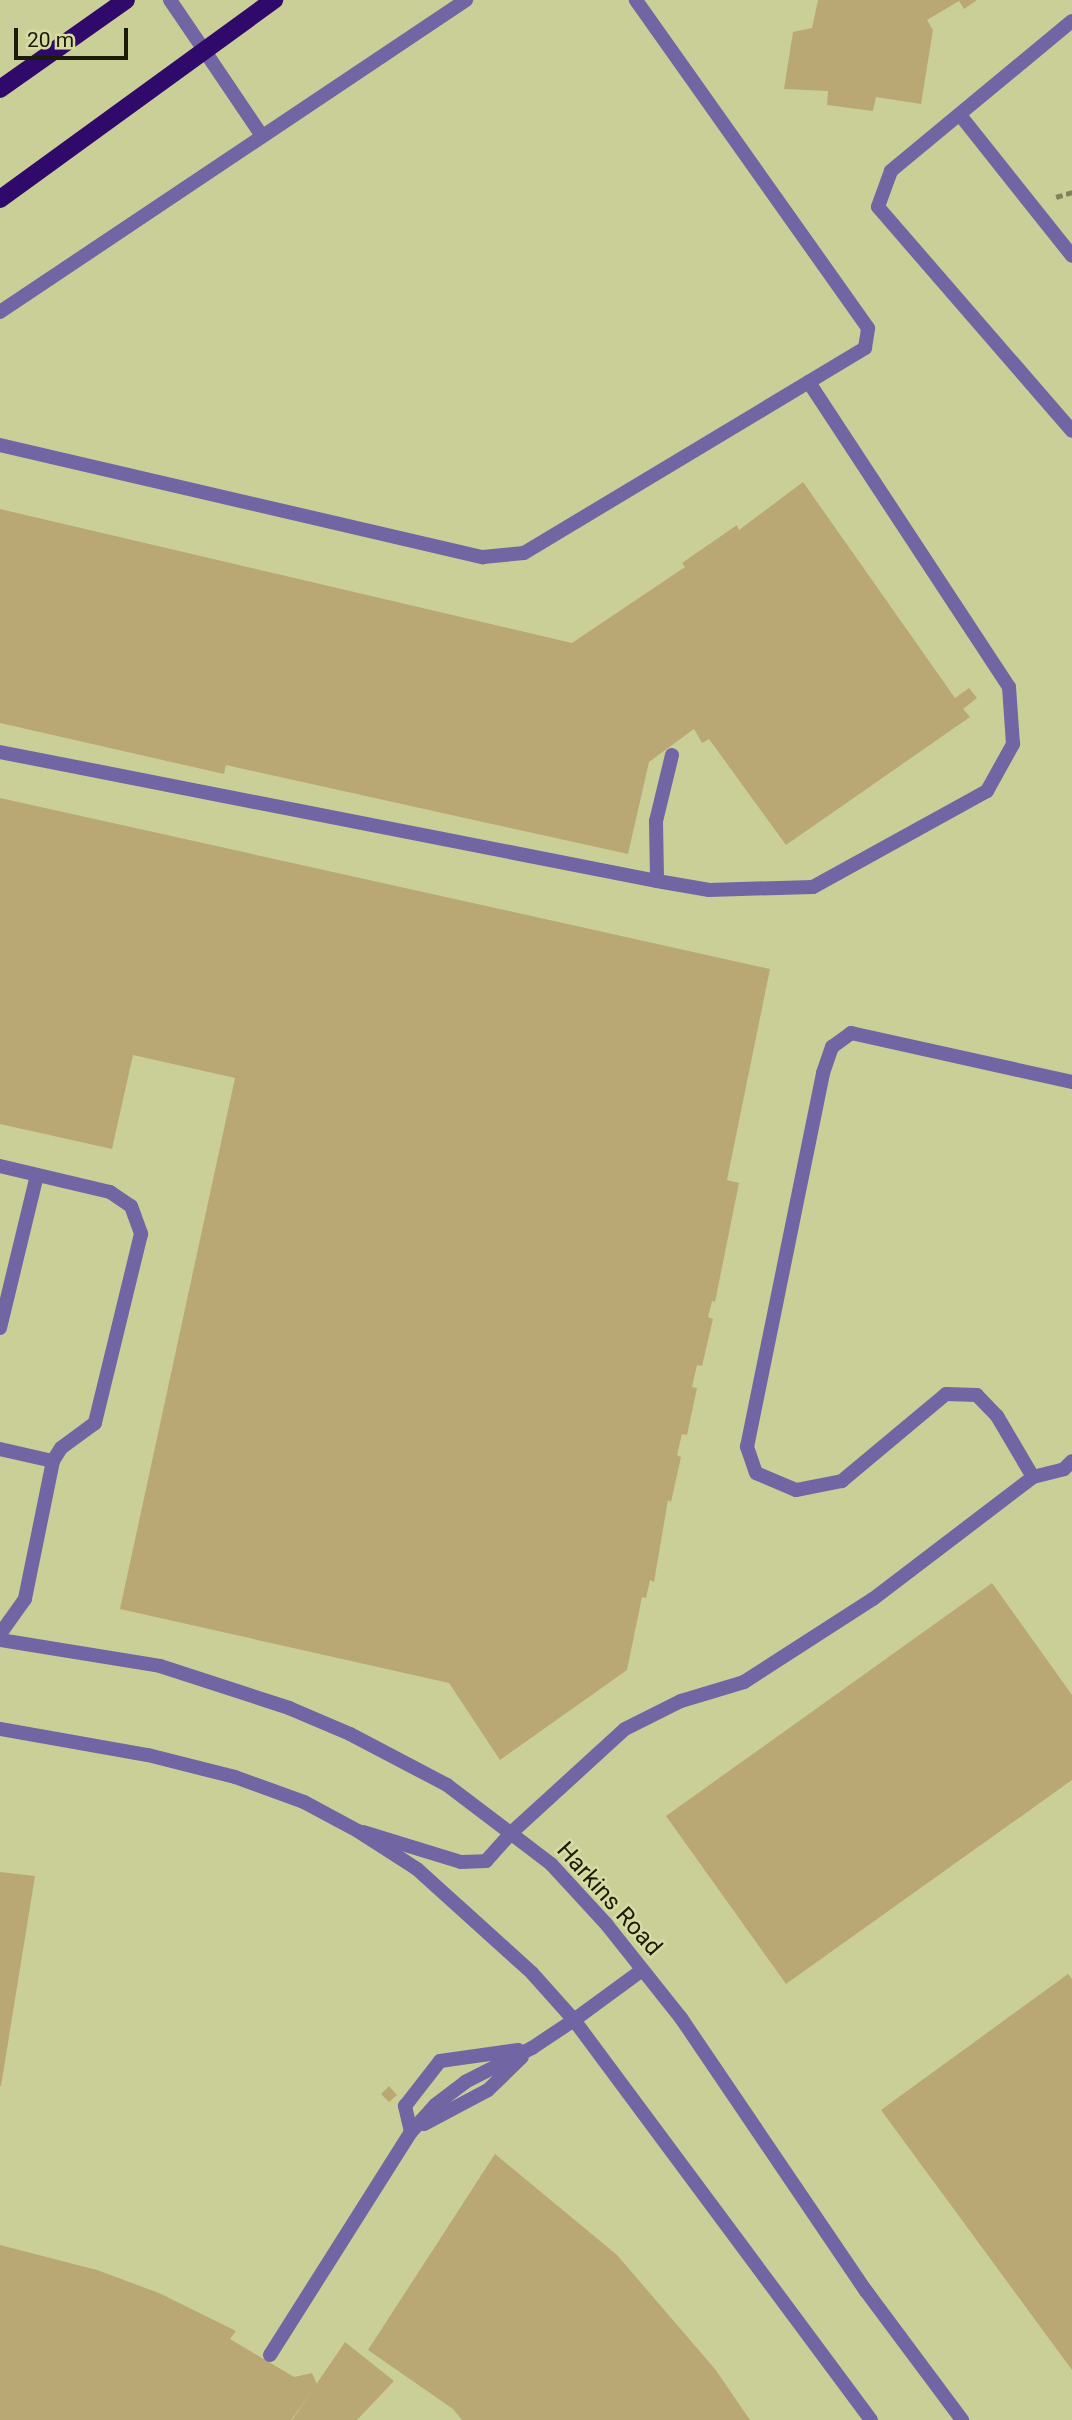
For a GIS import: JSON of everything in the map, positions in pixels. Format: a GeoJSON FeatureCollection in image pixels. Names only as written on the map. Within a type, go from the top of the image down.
{"type":"FeatureCollection","features":[{"type":"Feature","properties":{"kind":"main road"},"geometry":{"type":"LineString","coordinates":[[0,89],[126,0]]}},
{"type":"Feature","properties":{"kind":"main road"},"geometry":{"type":"LineString","coordinates":[[0,199],[274,0]]}},
{"type":"Feature","properties":{"kind":"street"},"geometry":{"type":"LineString","coordinates":[[170,0],[262,136]]}},
{"type":"Feature","properties":{"kind":"street"},"geometry":{"type":"LineString","coordinates":[[0,312],[466,0]]}},
{"type":"Feature","properties":{"kind":"street"},"geometry":{"type":"LineString","coordinates":[[0,445],[483,558],[523,553],[865,348],[868,328],[636,0]]}},
{"type":"Feature","properties":{"kind":"street"},"geometry":{"type":"LineString","coordinates":[[1072,21],[891,171],[878,207],[1072,431]]}},
{"type":"Feature","properties":{"kind":"street"},"geometry":{"type":"LineString","coordinates":[[960,114],[1072,256]]}},
{"type":"Feature","properties":{"kind":"street"},"geometry":{"type":"LineString","coordinates":[[0,752],[709,890],[813,887],[987,791],[1013,744],[1009,687],[808,382]]}},
{"type":"Feature","properties":{"kind":"street"},"geometry":{"type":"LineString","coordinates":[[657,881],[656,821],[672,755]]}},
{"type":"Feature","properties":{"kind":"street"},"geometry":{"type":"LineString","coordinates":[[1033,1477],[997,1416],[977,1395],[946,1394],[842,1481],[796,1490],[756,1473],[747,1447],[823,1073],[832,1047],[850,1033],[1072,1082]]}},
{"type":"Feature","properties":{"kind":"street"},"geometry":{"type":"LineString","coordinates":[[0,1166],[110,1192],[131,1206],[141,1234],[95,1423],[61,1448],[53,1461],[25,1599],[0,1634]]}},
{"type":"Feature","properties":{"kind":"street"},"geometry":{"type":"LineString","coordinates":[[0,1328],[37,1175]]}},
{"type":"Feature","properties":{"kind":"street"},"geometry":{"type":"LineString","coordinates":[[0,1449],[53,1461]]}},
{"type":"Feature","properties":{"kind":"street"},"geometry":{"type":"LineString","coordinates":[[353,1829],[461,1862],[486,1861],[511,1833],[625,1729],[681,1701],[744,1682],[873,1599],[1033,1477],[1064,1469],[1072,1461]]}},
{"type":"Feature","properties":{"kind":"street","name":"Harkins Road"},"geometry":{"type":"LineString","coordinates":[[0,1640],[160,1666],[289,1708],[401,1758],[447,1785],[551,1864],[681,2018],[866,2291],[962,2420]]}},
{"type":"Feature","properties":{"kind":"street"},"geometry":{"type":"LineString","coordinates":[[0,1729],[148,1755],[235,1777],[304,1802],[417,1869],[532,1973],[574,2020],[871,2420]]}},
{"type":"Feature","properties":{"kind":"street"},"geometry":{"type":"LineString","coordinates":[[270,2355],[411,2132],[435,2105],[465,2082],[532,2048],[642,1970]]}},
{"type":"Feature","properties":{"kind":"street"},"geometry":{"type":"LineString","coordinates":[[411,2132],[405,2106],[440,2061],[532,2048]]}},
{"type":"Feature","properties":{"kind":"building"},"geometry":{"type":"Polygon","coordinates":[[[818,0],[977,0],[964,9],[959,1],[927,20],[933,30],[921,104],[876,97],[873,111],[827,105],[828,91],[784,89],[793,32],[812,28],[818,0]]]}},
{"type":"Feature","properties":{"kind":"building"},"geometry":{"type":"Polygon","coordinates":[[[803,482],[955,698],[969,688],[977,698],[963,709],[970,717],[786,845],[709,739],[702,743],[694,729],[649,762],[628,854],[226,765],[224,774],[0,723],[0,509],[572,643],[685,567],[682,563],[737,525],[739,530],[803,482]]]}},
{"type":"Feature","properties":{"kind":"building"},"geometry":{"type":"Polygon","coordinates":[[[0,798],[770,969],[727,1180],[739,1183],[715,1302],[712,1301],[708,1317],[713,1319],[702,1366],[697,1365],[692,1387],[697,1388],[687,1435],[682,1434],[677,1455],[681,1457],[671,1502],[668,1500],[654,1582],[650,1580],[646,1598],[642,1597],[627,1670],[500,1760],[449,1683],[120,1609],[235,1078],[133,1055],[112,1149],[0,1124],[0,798]]]}},
{"type":"Feature","properties":{"kind":"building"},"geometry":{"type":"Polygon","coordinates":[[[992,1583],[1072,1695],[1072,1780],[786,1984],[666,1816],[992,1583]]]}},
{"type":"Feature","properties":{"kind":"building"},"geometry":{"type":"Polygon","coordinates":[[[0,1872],[35,1876],[1,2086],[0,2086],[0,1872]]]}},
{"type":"Feature","properties":{"kind":"building"},"geometry":{"type":"Polygon","coordinates":[[[1068,1974],[1072,1979],[1072,2370],[881,2110],[1068,1974]]]}},
{"type":"Feature","properties":{"kind":"building"},"geometry":{"type":"Polygon","coordinates":[[[389,2086],[397,2095],[389,2102],[381,2094],[389,2086]]]}},
{"type":"Feature","properties":{"kind":"building"},"geometry":{"type":"Polygon","coordinates":[[[495,2154],[617,2255],[715,2369],[750,2420],[462,2420],[453,2409],[368,2350],[495,2154]]]}},
{"type":"Feature","properties":{"kind":"building"},"geometry":{"type":"Polygon","coordinates":[[[0,2245],[97,2270],[159,2293],[236,2331],[230,2339],[294,2377],[312,2373],[317,2384],[291,2420],[0,2420],[0,2245]]]}},
{"type":"Feature","properties":{"kind":"building"},"geometry":{"type":"Polygon","coordinates":[[[345,2342],[394,2381],[357,2420],[292,2420],[345,2342]]]}}]}
